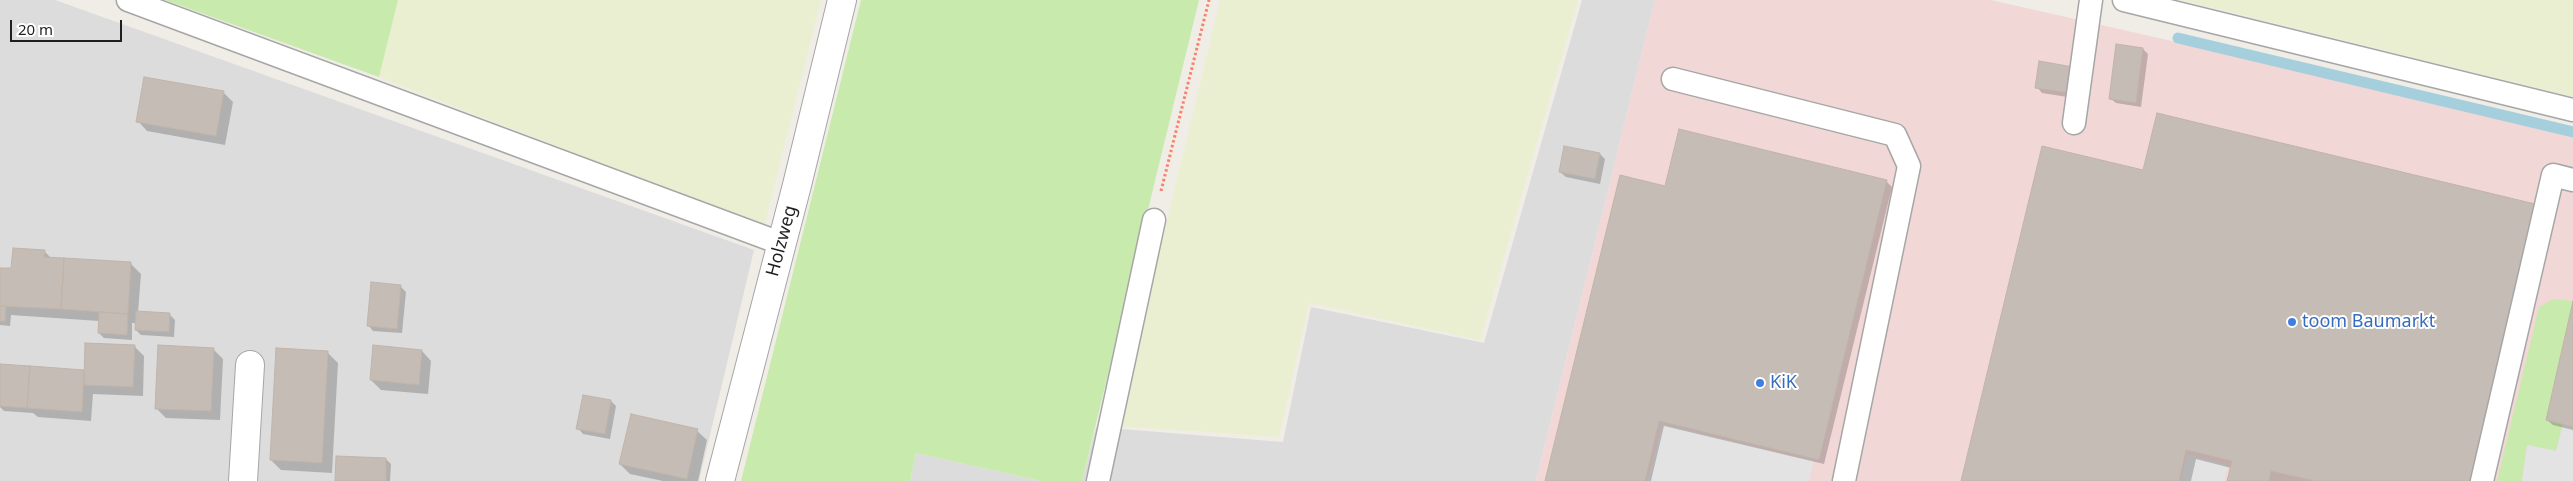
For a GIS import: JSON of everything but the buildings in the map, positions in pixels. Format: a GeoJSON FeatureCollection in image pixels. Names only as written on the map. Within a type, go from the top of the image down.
{"type":"FeatureCollection","features":[{"type":"Feature","properties":{"kind":"street","name":"Holzweg"},"geometry":{"type":"LineString","coordinates":[[720,481],[780,243],[797,185],[842,0]]}},
{"type":"Feature","properties":{"kind":"street"},"geometry":{"type":"LineString","coordinates":[[243,481],[250,365]]}},
{"type":"Feature","properties":{"kind":"lane"},"geometry":{"type":"LineString","coordinates":[[128,0],[780,243]]}},
{"type":"Feature","properties":{"kind":"lane"},"geometry":{"type":"LineString","coordinates":[[2074,123],[2091,0]]}},
{"type":"Feature","properties":{"kind":"lane"},"geometry":{"type":"LineString","coordinates":[[2124,0],[2573,110]]}},
{"type":"Feature","properties":{"kind":"lane"},"geometry":{"type":"LineString","coordinates":[[1673,79],[1895,135],[1909,166],[1844,481]]}},
{"type":"Feature","properties":{"kind":"lane"},"geometry":{"type":"LineString","coordinates":[[2482,481],[2553,176],[2573,180]]}},
{"type":"Feature","properties":{"kind":"lane"},"geometry":{"type":"LineString","coordinates":[[1098,481],[1154,220]]}},
{"type":"Feature","properties":{"kind":"path"},"geometry":{"type":"LineString","coordinates":[[1154,220],[1209,0]]}},
{"type":"Feature","properties":{"kind":"shaded area"},"geometry":{"type":"Polygon","coordinates":[[[0,0],[55,0],[754,250],[699,481],[0,481],[0,0]]]}},
{"type":"Feature","properties":{"kind":"shaded area"},"geometry":{"type":"Polygon","coordinates":[[[1582,0],[1655,0],[1536,481],[1082,481],[1096,427],[1283,442],[1311,307],[1484,343],[1582,0]]]}},
{"type":"Feature","properties":{"kind":"shaded area"},"geometry":{"type":"Polygon","coordinates":[[[1655,0],[1991,0],[2573,132],[2573,481],[1536,481],[1655,0]]]}},
{"type":"Feature","properties":{"kind":"shaded area"},"geometry":{"type":"Polygon","coordinates":[[[1662,424],[1814,461],[1809,481],[1647,481],[1662,424]]]}},
{"type":"Feature","properties":{"kind":"shaded area"},"geometry":{"type":"Polygon","coordinates":[[[2563,424],[2573,427],[2573,481],[2522,481],[2527,445],[2556,451],[2563,424]]]}},
{"type":"Feature","properties":{"kind":"shaded area"},"geometry":{"type":"Polygon","coordinates":[[[916,453],[1041,481],[910,481],[916,453]]]}},
{"type":"Feature","properties":{"kind":"shaded area"},"geometry":{"type":"Polygon","coordinates":[[[2187,454],[2228,465],[2224,481],[2181,481],[2187,454]]]}},
{"type":"Feature","properties":{"kind":"green space"},"geometry":{"type":"Polygon","coordinates":[[[165,0],[398,0],[379,77],[165,0]]]}},
{"type":"Feature","properties":{"kind":"green space"},"geometry":{"type":"Polygon","coordinates":[[[398,0],[821,0],[764,227],[379,77],[398,0]]]}},
{"type":"Feature","properties":{"kind":"green space"},"geometry":{"type":"Polygon","coordinates":[[[861,0],[1199,0],[1082,481],[1041,481],[916,453],[910,481],[741,481],[861,0]]]}},
{"type":"Feature","properties":{"kind":"green space"},"geometry":{"type":"Polygon","coordinates":[[[1220,0],[1578,0],[1480,340],[1309,303],[1279,437],[1118,426],[1220,0]]]}},
{"type":"Feature","properties":{"kind":"green space"},"geometry":{"type":"Polygon","coordinates":[[[2182,0],[2573,0],[2573,97],[2182,0]]]}},
{"type":"Feature","properties":{"kind":"green space"},"geometry":{"type":"Polygon","coordinates":[[[2553,299],[2573,301],[2546,420],[2563,424],[2556,451],[2527,445],[2522,481],[2497,481],[2539,307],[2553,299]]]}},
{"type":"Feature","properties":{"kind":"waterway"},"geometry":{"type":"LineString","coordinates":[[2178,38],[2573,132]]}},
{"type":"Feature","properties":{"kind":"place","name":"toom Baumarkt"},"geometry":{"type":"Point","coordinates":[2292,322]}},
{"type":"Feature","properties":{"kind":"place","name":"KiK"},"geometry":{"type":"Point","coordinates":[1760,383]}}]}
